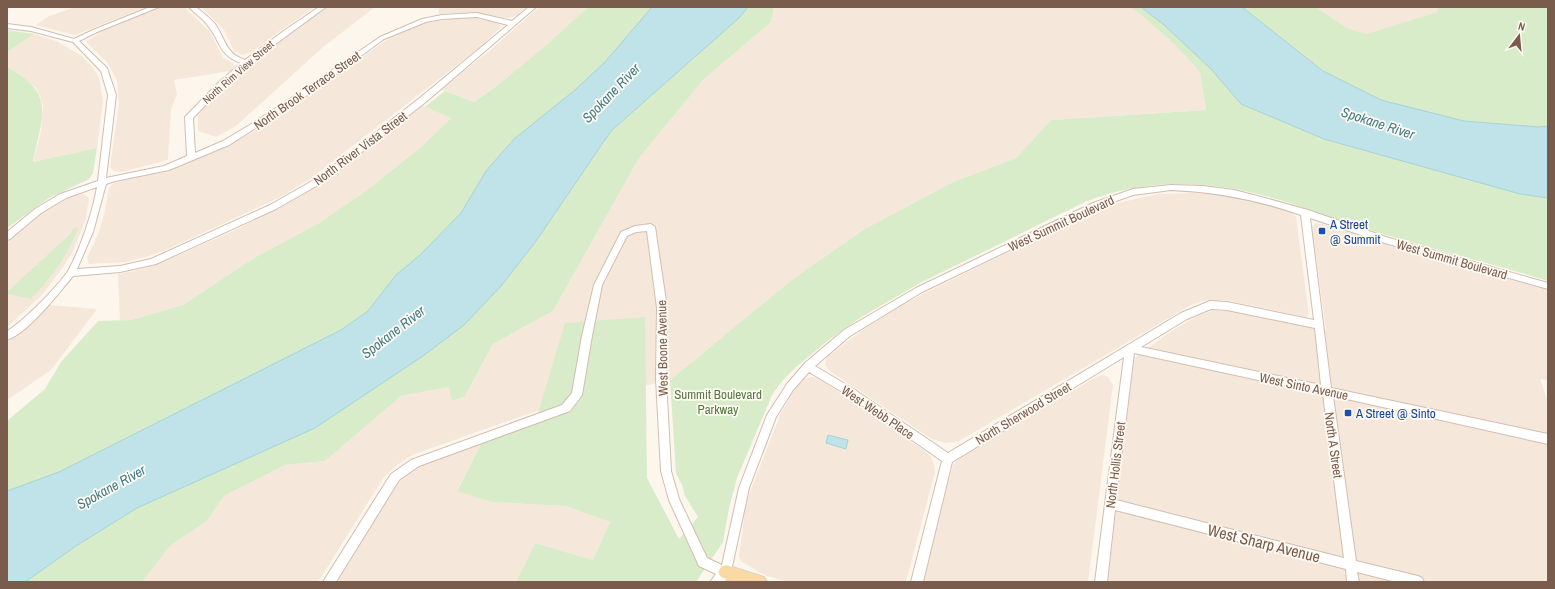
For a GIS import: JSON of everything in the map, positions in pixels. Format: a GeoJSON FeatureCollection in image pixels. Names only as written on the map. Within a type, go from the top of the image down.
{"type":"FeatureCollection","features":[{"type":"Feature","properties":{"kind":"main road","name":"West Boone Avenue"},"geometry":{"type":"LineString","coordinates":[[721,577],[759,582]]}},
{"type":"Feature","properties":{"kind":"street"},"geometry":{"type":"LineString","coordinates":[[75,42],[95,31],[156,7]]}},
{"type":"Feature","properties":{"kind":"street"},"geometry":{"type":"LineString","coordinates":[[192,7],[212,25],[223,46],[232,58],[247,63]]}},
{"type":"Feature","properties":{"kind":"street","name":"North Rim View Street"},"geometry":{"type":"LineString","coordinates":[[191,157],[189,117],[208,96],[247,63],[285,32],[323,7]]}},
{"type":"Feature","properties":{"kind":"street","name":"North River Vista Street"},"geometry":{"type":"LineString","coordinates":[[71,273],[120,269],[154,262],[285,200],[322,179],[424,98],[534,7]]}},
{"type":"Feature","properties":{"kind":"street","name":"North Brook Terrace Street"},"geometry":{"type":"LineString","coordinates":[[7,237],[28,218],[49,203],[77,190],[102,182],[166,168],[226,143],[256,125],[382,38],[424,20],[442,17],[476,15],[514,24]]}},
{"type":"Feature","properties":{"kind":"street"},"geometry":{"type":"LineString","coordinates":[[7,26],[30,29],[75,42],[104,70],[112,95],[102,182],[89,232],[71,273],[47,301],[17,330],[7,336]]}},
{"type":"Feature","properties":{"kind":"street","name":"West Summit Boulevard"},"geometry":{"type":"LineString","coordinates":[[721,577],[744,488],[772,415],[790,387],[808,366],[847,333],[919,290],[1096,204],[1139,191],[1162,188],[1188,187],[1244,194],[1306,212],[1386,240],[1548,286]]}},
{"type":"Feature","properties":{"kind":"street","name":"North A Street"},"geometry":{"type":"LineString","coordinates":[[1306,212],[1327,391],[1353,582]]}},
{"type":"Feature","properties":{"kind":"street","name":"West Boone Avenue"},"geometry":{"type":"LineString","coordinates":[[329,582],[395,477],[415,463],[566,408],[577,395],[587,336],[598,285],[624,234],[635,229],[651,228],[662,308],[661,378],[666,471],[674,500],[703,562],[721,577]]}},
{"type":"Feature","properties":{"kind":"street","name":"North Sherwood Street"},"geometry":{"type":"LineString","coordinates":[[948,459],[1184,316],[1210,306],[1244,309],[1319,325]]}},
{"type":"Feature","properties":{"kind":"street","name":"West Sinto Avenue"},"geometry":{"type":"LineString","coordinates":[[1130,348],[1548,439]]}},
{"type":"Feature","properties":{"kind":"street","name":"North Hollis Street"},"geometry":{"type":"LineString","coordinates":[[1101,582],[1130,348]]}},
{"type":"Feature","properties":{"kind":"street","name":"West Webb Place"},"geometry":{"type":"LineString","coordinates":[[808,366],[852,393],[948,459]]}},
{"type":"Feature","properties":{"kind":"street"},"geometry":{"type":"LineString","coordinates":[[917,582],[948,459]]}},
{"type":"Feature","properties":{"kind":"street","name":"West Sharp Avenue"},"geometry":{"type":"LineString","coordinates":[[1111,504],[1418,582]]}},
{"type":"Feature","properties":{"kind":"shaded area"},"geometry":{"type":"Polygon","coordinates":[[[76,7],[146,7],[75,35],[36,25],[49,16],[76,7]]]}},
{"type":"Feature","properties":{"kind":"shaded area"},"geometry":{"type":"Polygon","coordinates":[[[160,7],[184,7],[210,32],[223,58],[233,63],[234,67],[231,71],[174,80],[177,94],[171,109],[168,160],[121,172],[114,171],[110,167],[119,105],[117,80],[107,62],[87,43],[87,41],[102,31],[160,7]]]}},
{"type":"Feature","properties":{"kind":"shaded area"},"geometry":{"type":"Polygon","coordinates":[[[201,7],[315,7],[277,33],[253,52],[242,55],[234,51],[224,30],[201,7]]]}},
{"type":"Feature","properties":{"kind":"shaded area"},"geometry":{"type":"Polygon","coordinates":[[[328,7],[375,7],[323,47],[236,126],[216,137],[198,131],[198,118],[202,107],[286,35],[328,7]]]}},
{"type":"Feature","properties":{"kind":"shaded area"},"geometry":{"type":"Polygon","coordinates":[[[438,7],[526,7],[516,16],[507,18],[471,12],[439,14],[438,7]]]}},
{"type":"Feature","properties":{"kind":"shaded area"},"geometry":{"type":"Polygon","coordinates":[[[539,7],[588,7],[517,70],[474,102],[440,89],[487,53],[539,7]]]}},
{"type":"Feature","properties":{"kind":"shaded area"},"geometry":{"type":"Polygon","coordinates":[[[774,7],[1129,7],[1139,13],[1175,45],[1200,72],[1206,110],[1051,120],[1016,158],[951,183],[863,230],[793,279],[670,380],[539,410],[412,455],[397,465],[384,477],[318,582],[142,582],[171,545],[207,521],[224,496],[285,465],[325,461],[401,396],[449,387],[465,396],[493,344],[553,311],[639,158],[703,80],[771,22],[774,7]]]}},
{"type":"Feature","properties":{"kind":"shaded area"},"geometry":{"type":"Polygon","coordinates":[[[1316,7],[1438,7],[1437,12],[1366,34],[1347,28],[1316,7]]]}},
{"type":"Feature","properties":{"kind":"shaded area"},"geometry":{"type":"Polygon","coordinates":[[[459,18],[474,18],[499,24],[501,27],[480,47],[310,179],[278,198],[168,249],[126,262],[89,264],[87,258],[99,232],[109,188],[114,183],[170,168],[211,153],[234,142],[262,127],[392,36],[425,23],[459,18]]]}},
{"type":"Feature","properties":{"kind":"shaded area"},"geometry":{"type":"Polygon","coordinates":[[[34,34],[56,41],[82,56],[99,78],[103,101],[97,148],[33,162],[41,131],[43,106],[35,87],[7,67],[7,52],[34,34]]]}},
{"type":"Feature","properties":{"kind":"shaded area"},"geometry":{"type":"Polygon","coordinates":[[[421,105],[451,118],[420,148],[363,193],[319,223],[254,258],[183,305],[131,320],[120,320],[118,274],[161,263],[278,209],[322,182],[421,105]]]}},
{"type":"Feature","properties":{"kind":"shaded area"},"geometry":{"type":"Polygon","coordinates":[[[1193,193],[1218,195],[1253,201],[1290,211],[1296,217],[1309,315],[1306,317],[1225,300],[1202,301],[1191,305],[959,441],[945,443],[932,439],[830,371],[825,365],[827,357],[865,328],[903,304],[1089,212],[1113,204],[1158,194],[1193,193]]]}},
{"type":"Feature","properties":{"kind":"shaded area"},"geometry":{"type":"Polygon","coordinates":[[[83,194],[89,199],[85,222],[72,253],[41,296],[7,327],[7,242],[29,222],[52,206],[73,196],[83,194]]]}},
{"type":"Feature","properties":{"kind":"shaded area"},"geometry":{"type":"Polygon","coordinates":[[[1316,223],[1548,289],[1548,380],[1540,379],[1548,403],[1548,582],[1105,582],[1129,362],[1167,334],[1196,317],[1211,311],[1232,311],[1326,330],[1312,227],[1316,223]]]}},
{"type":"Feature","properties":{"kind":"shaded area"},"geometry":{"type":"Polygon","coordinates":[[[50,305],[97,309],[51,370],[7,400],[7,343],[50,305]]]}},
{"type":"Feature","properties":{"kind":"shaded area"},"geometry":{"type":"Polygon","coordinates":[[[1103,375],[1108,377],[1113,385],[1088,582],[922,582],[953,465],[962,456],[1096,377],[1103,375]]]}},
{"type":"Feature","properties":{"kind":"shaded area"},"geometry":{"type":"Polygon","coordinates":[[[812,377],[818,378],[925,451],[931,457],[935,472],[906,582],[789,582],[767,576],[741,561],[739,556],[746,504],[753,484],[780,415],[800,380],[812,377]]]}},
{"type":"Feature","properties":{"kind":"shaded area"},"geometry":{"type":"Polygon","coordinates":[[[481,444],[457,490],[491,502],[566,506],[610,522],[593,560],[535,543],[516,582],[333,582],[396,482],[419,464],[481,444]]]}},
{"type":"Feature","properties":{"kind":"green space"},"geometry":{"type":"Polygon","coordinates":[[[588,7],[652,7],[605,62],[575,90],[514,139],[486,171],[461,213],[420,255],[396,275],[368,311],[341,330],[59,472],[7,491],[7,421],[45,389],[61,362],[98,321],[131,320],[183,305],[254,258],[319,223],[363,193],[420,148],[451,118],[425,107],[445,91],[474,102],[532,57],[588,7]]]}},
{"type":"Feature","properties":{"kind":"green space"},"geometry":{"type":"Polygon","coordinates":[[[748,7],[774,7],[771,22],[703,80],[639,158],[553,311],[493,344],[465,396],[452,401],[449,387],[401,396],[325,461],[285,465],[224,496],[207,521],[171,545],[142,582],[25,582],[76,546],[137,508],[502,285],[536,241],[611,131],[739,18],[748,7]]]}},
{"type":"Feature","properties":{"kind":"green space","name":"Summit Boulevard Parkway"},"geometry":{"type":"Polygon","coordinates":[[[1129,7],[1141,7],[1163,24],[1211,69],[1241,104],[1324,139],[1520,194],[1548,198],[1548,281],[1363,228],[1290,203],[1238,190],[1187,184],[1136,188],[1111,193],[1085,202],[920,283],[863,316],[830,339],[796,367],[783,380],[772,395],[737,478],[729,508],[723,542],[696,582],[516,582],[535,543],[593,560],[610,522],[566,506],[491,502],[457,491],[481,444],[535,423],[565,323],[645,317],[647,478],[679,539],[698,517],[685,496],[682,485],[676,473],[670,380],[793,279],[863,230],[951,183],[1016,158],[1051,120],[1206,110],[1200,72],[1175,45],[1139,13],[1129,7]]]}},
{"type":"Feature","properties":{"kind":"green space"},"geometry":{"type":"Polygon","coordinates":[[[1242,7],[1316,7],[1347,28],[1366,34],[1437,12],[1438,7],[1548,7],[1548,126],[1539,127],[1464,121],[1381,100],[1323,71],[1242,7]]]}},
{"type":"Feature","properties":{"kind":"green space"},"geometry":{"type":"Polygon","coordinates":[[[7,30],[34,34],[7,52],[7,30]]]}},
{"type":"Feature","properties":{"kind":"green space"},"geometry":{"type":"Polygon","coordinates":[[[7,67],[23,77],[40,97],[42,119],[33,162],[97,148],[93,173],[89,179],[49,198],[7,228],[7,67]]]}},
{"type":"Feature","properties":{"kind":"green space"},"geometry":{"type":"Polygon","coordinates":[[[78,227],[70,247],[59,266],[31,299],[7,294],[7,292],[72,232],[72,229],[78,227]]]}},
{"type":"Feature","properties":{"kind":"water","name":"Spokane River"},"geometry":{"type":"Polygon","coordinates":[[[652,7],[748,7],[739,18],[611,131],[536,241],[502,285],[464,325],[423,356],[315,428],[137,508],[76,546],[25,582],[7,582],[7,491],[59,472],[341,330],[368,311],[396,275],[420,255],[461,213],[486,171],[514,139],[575,90],[605,62],[652,7]]]}},
{"type":"Feature","properties":{"kind":"water","name":"Spokane River"},"geometry":{"type":"Polygon","coordinates":[[[1141,7],[1242,7],[1323,71],[1381,100],[1464,121],[1539,127],[1548,126],[1548,198],[1520,194],[1324,139],[1241,104],[1211,69],[1163,24],[1141,7]]]}},
{"type":"Feature","properties":{"kind":"water"},"geometry":{"type":"Polygon","coordinates":[[[828,435],[848,440],[846,449],[826,443],[828,435]]]}},
{"type":"Feature","properties":{"kind":"place","name":"A Street @ Summit"},"geometry":{"type":"Point","coordinates":[1322,231]}},
{"type":"Feature","properties":{"kind":"place","name":"A Street @ Sinto"},"geometry":{"type":"Point","coordinates":[1348,413]}}]}
